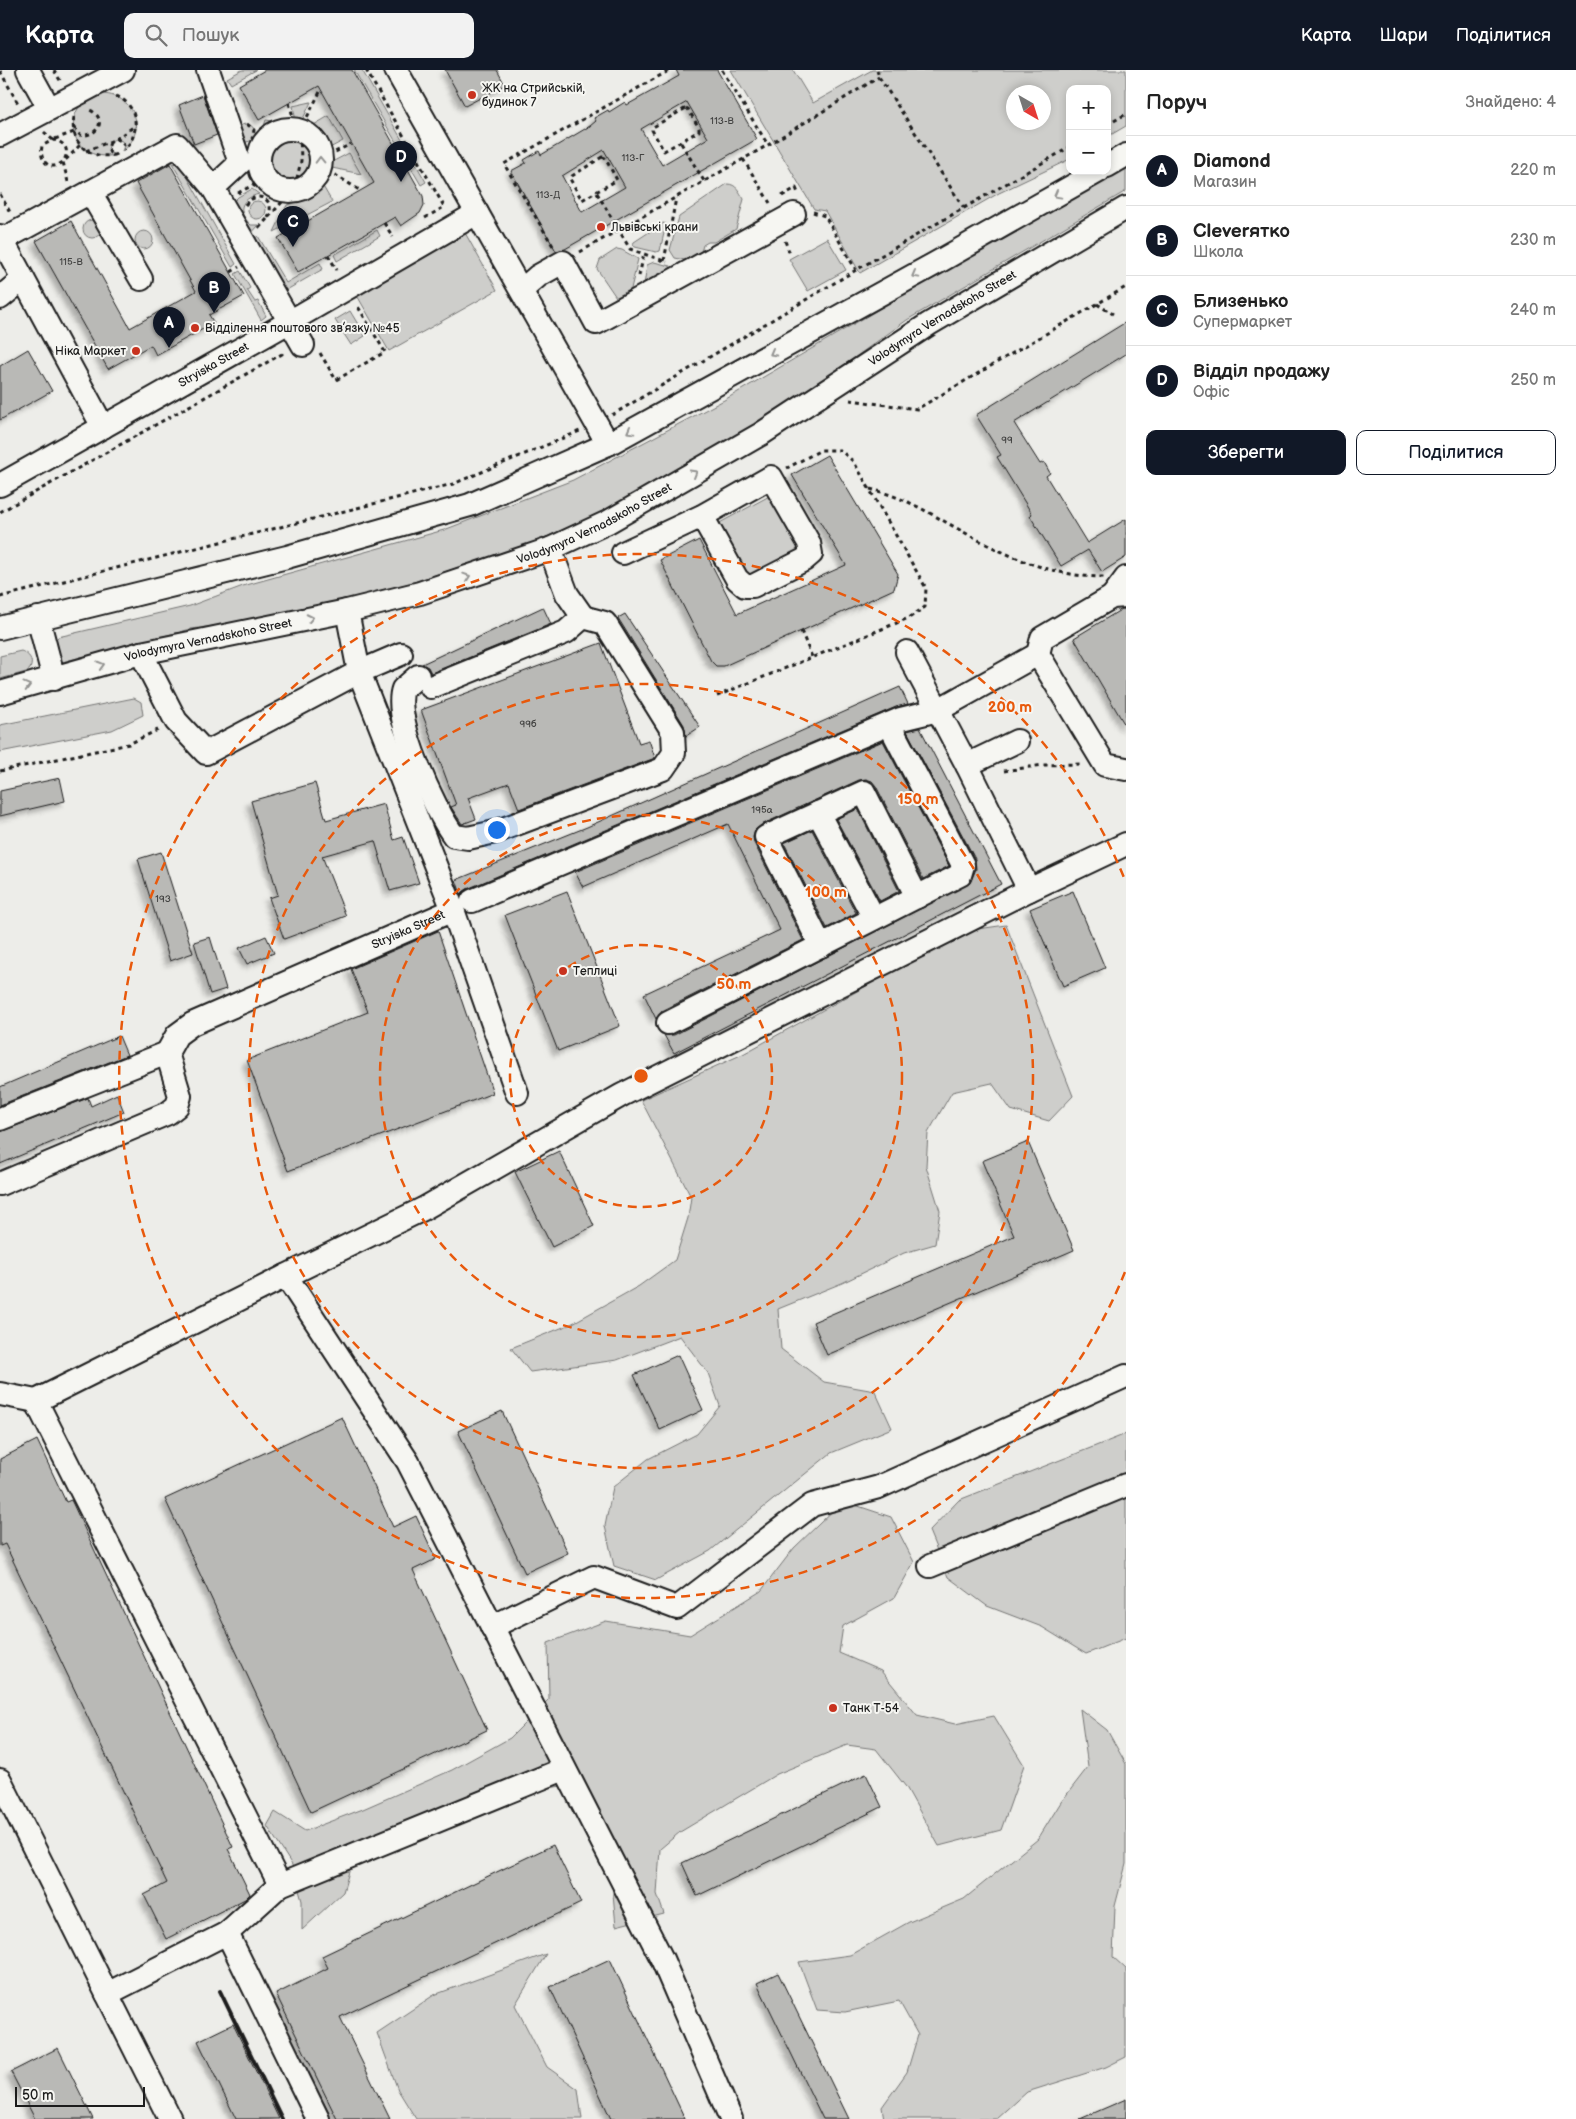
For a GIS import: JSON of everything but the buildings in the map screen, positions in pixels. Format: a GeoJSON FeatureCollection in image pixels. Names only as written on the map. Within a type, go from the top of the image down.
{"type":"FeatureCollection","features":[{"type":"Feature","properties":{"kind":"street"},"geometry":{"type":"LineString","coordinates":[[28,70],[49,108]]}},
{"type":"Feature","properties":{"kind":"street"},"geometry":{"type":"LineString","coordinates":[[0,135],[123,70]]}},
{"type":"Feature","properties":{"kind":"street"},"geometry":{"type":"LineString","coordinates":[[396,70],[608,444]]}},
{"type":"Feature","properties":{"kind":"street"},"geometry":{"type":"LineString","coordinates":[[212,71],[249,161],[275,190],[307,187],[314,180],[321,164],[318,146],[313,138],[279,131],[271,135],[249,161],[213,188]]}},
{"type":"Feature","properties":{"kind":"street"},"geometry":{"type":"LineString","coordinates":[[103,427],[1,238],[80,190],[177,145],[213,188],[289,322],[310,346]]}},
{"type":"Feature","properties":{"kind":"street"},"geometry":{"type":"LineString","coordinates":[[1111,164],[1126,155]]}},
{"type":"Feature","properties":{"kind":"street"},"geometry":{"type":"LineString","coordinates":[[0,628],[287,557],[470,505],[608,444],[1092,175]]}},
{"type":"Feature","properties":{"kind":"street"},"geometry":{"type":"LineString","coordinates":[[80,190],[141,280]]}},
{"type":"Feature","properties":{"kind":"street","name":"Volodymyra Vernadskoho Street"},"geometry":{"type":"LineString","coordinates":[[0,693],[141,653],[420,593],[550,549],[608,522],[761,434],[928,324],[1126,208]]}},
{"type":"Feature","properties":{"kind":"street","name":"Stryiska Street"},"geometry":{"type":"LineString","coordinates":[[0,485],[289,322],[477,213]]}},
{"type":"Feature","properties":{"kind":"street"},"geometry":{"type":"LineString","coordinates":[[522,290],[538,276],[563,262],[596,324],[794,214]]}},
{"type":"Feature","properties":{"kind":"street"},"geometry":{"type":"LineString","coordinates":[[0,298],[23,279]]}},
{"type":"Feature","properties":{"kind":"street"},"geometry":{"type":"LineString","coordinates":[[624,552],[702,516],[771,476],[809,543],[810,554],[804,560],[753,586],[745,586],[738,579],[702,516]]}},
{"type":"Feature","properties":{"kind":"street"},"geometry":{"type":"LineString","coordinates":[[550,549],[567,594],[583,617],[605,623],[673,732],[674,753],[663,769],[495,832],[468,838],[454,836],[436,810],[410,742],[401,703],[403,689],[566,632],[583,617]]}},
{"type":"Feature","properties":{"kind":"street"},"geometry":{"type":"LineString","coordinates":[[517,1093],[463,906],[889,724],[938,710],[1038,654],[1042,638],[1119,587]]}},
{"type":"Feature","properties":{"kind":"street","name":"Stryiska Street"},"geometry":{"type":"LineString","coordinates":[[167,1053],[177,1035],[192,1024],[463,906],[359,672],[347,610]]}},
{"type":"Feature","properties":{"kind":"street"},"geometry":{"type":"LineString","coordinates":[[38,618],[54,679]]}},
{"type":"Feature","properties":{"kind":"street"},"geometry":{"type":"LineString","coordinates":[[907,652],[1029,890]]}},
{"type":"Feature","properties":{"kind":"street"},"geometry":{"type":"LineString","coordinates":[[141,653],[176,721],[206,752],[359,672],[401,654]]}},
{"type":"Feature","properties":{"kind":"street"},"geometry":{"type":"LineString","coordinates":[[1038,654],[1115,767]]}},
{"type":"Feature","properties":{"kind":"street"},"geometry":{"type":"LineString","coordinates":[[668,1023],[960,875],[962,865],[889,724]]}},
{"type":"Feature","properties":{"kind":"street"},"geometry":{"type":"LineString","coordinates":[[968,769],[1017,741]]}},
{"type":"Feature","properties":{"kind":"street"},"geometry":{"type":"LineString","coordinates":[[821,946],[766,838],[864,792],[917,897]]}},
{"type":"Feature","properties":{"kind":"street"},"geometry":{"type":"LineString","coordinates":[[818,813],[874,918]]}},
{"type":"Feature","properties":{"kind":"street"},"geometry":{"type":"LineString","coordinates":[[0,1394],[36,1401],[423,1209],[622,1095],[1029,890],[1126,844]]}},
{"type":"Feature","properties":{"kind":"street"},"geometry":{"type":"LineString","coordinates":[[0,1119],[167,1053],[180,1096],[177,1106],[168,1113],[0,1184]]}},
{"type":"Feature","properties":{"kind":"street"},"geometry":{"type":"LineString","coordinates":[[286,1276],[408,1462],[662,1959],[730,2119]]}},
{"type":"Feature","properties":{"kind":"street"},"geometry":{"type":"LineString","coordinates":[[492,1627],[594,1577],[677,1608],[812,1506],[879,1487],[1126,1376]]}},
{"type":"Feature","properties":{"kind":"street"},"geometry":{"type":"LineString","coordinates":[[36,1401],[280,1885]]}},
{"type":"Feature","properties":{"kind":"street"},"geometry":{"type":"LineString","coordinates":[[930,1566],[1126,1485]]}},
{"type":"Feature","properties":{"kind":"street"},"geometry":{"type":"LineString","coordinates":[[107,1994],[227,1933],[280,1885],[564,1769]]}},
{"type":"Feature","properties":{"kind":"street"},"geometry":{"type":"LineString","coordinates":[[0,1780],[170,2119]]}},
{"type":"Feature","properties":{"kind":"street"},"geometry":{"type":"LineString","coordinates":[[227,1933],[318,2119]]}},
{"type":"Feature","properties":{"kind":"path"},"geometry":{"type":"LineString","coordinates":[[366,70],[447,212]]}},
{"type":"Feature","properties":{"kind":"path"},"geometry":{"type":"LineString","coordinates":[[670,70],[504,164],[563,262],[768,146],[879,77]]}},
{"type":"Feature","properties":{"kind":"path"},"geometry":{"type":"LineString","coordinates":[[722,70],[768,146]]}},
{"type":"Feature","properties":{"kind":"path"},"geometry":{"type":"LineString","coordinates":[[877,70],[879,77],[964,208]]}},
{"type":"Feature","properties":{"kind":"path"},"geometry":{"type":"LineString","coordinates":[[0,71],[20,108]]}},
{"type":"Feature","properties":{"kind":"path"},"geometry":{"type":"LineString","coordinates":[[260,223],[267,219],[275,190],[285,182],[278,179],[273,173],[269,159],[271,152],[281,141],[299,134],[321,90]]}},
{"type":"Feature","properties":{"kind":"path"},"geometry":{"type":"LineString","coordinates":[[80,111],[74,116],[73,124],[74,132],[80,145],[86,151],[96,156],[117,155],[134,138],[136,124],[133,111],[128,104],[112,94]]}},
{"type":"Feature","properties":{"kind":"path"},"geometry":{"type":"LineString","coordinates":[[255,233],[271,213],[270,205],[275,190],[301,161],[299,134],[289,103]]}},
{"type":"Feature","properties":{"kind":"path"},"geometry":{"type":"LineString","coordinates":[[686,108],[699,128],[699,132],[681,143],[664,151],[652,130],[653,127],[686,108]]}},
{"type":"Feature","properties":{"kind":"path"},"geometry":{"type":"LineString","coordinates":[[73,124],[75,130],[80,135],[88,136],[95,132],[99,126],[99,118],[91,110],[85,110]]}},
{"type":"Feature","properties":{"kind":"path"},"geometry":{"type":"LineString","coordinates":[[1111,123],[1126,114]]}},
{"type":"Feature","properties":{"kind":"path"},"geometry":{"type":"LineString","coordinates":[[86,151],[116,139],[136,124]]}},
{"type":"Feature","properties":{"kind":"path"},"geometry":{"type":"LineString","coordinates":[[74,132],[48,141],[42,146],[41,154],[43,161],[48,165],[56,166],[63,162],[80,145]]}},
{"type":"Feature","properties":{"kind":"path"},"geometry":{"type":"LineString","coordinates":[[244,210],[246,203],[251,198],[307,176],[313,162],[309,148],[299,134]]}},
{"type":"Feature","properties":{"kind":"path"},"geometry":{"type":"LineString","coordinates":[[116,139],[122,140],[124,145],[122,152]]}},
{"type":"Feature","properties":{"kind":"path"},"geometry":{"type":"LineString","coordinates":[[48,141],[53,140],[63,143],[67,148],[67,156],[63,162]]}},
{"type":"Feature","properties":{"kind":"path"},"geometry":{"type":"LineString","coordinates":[[111,141],[108,149],[117,155]]}},
{"type":"Feature","properties":{"kind":"path"},"geometry":{"type":"LineString","coordinates":[[681,143],[704,181]]}},
{"type":"Feature","properties":{"kind":"path"},"geometry":{"type":"LineString","coordinates":[[352,144],[321,164],[361,191]]}},
{"type":"Feature","properties":{"kind":"path"},"geometry":{"type":"LineString","coordinates":[[0,597],[454,484],[597,424],[1066,149]]}},
{"type":"Feature","properties":{"kind":"path"},"geometry":{"type":"LineString","coordinates":[[602,157],[605,158],[617,180],[597,193],[582,200],[570,179],[602,157]]}},
{"type":"Feature","properties":{"kind":"path"},"geometry":{"type":"LineString","coordinates":[[63,162],[80,190]]}},
{"type":"Feature","properties":{"kind":"path"},"geometry":{"type":"LineString","coordinates":[[597,193],[630,249],[673,264]]}},
{"type":"Feature","properties":{"kind":"path"},"geometry":{"type":"LineString","coordinates":[[664,261],[676,197]]}},
{"type":"Feature","properties":{"kind":"path"},"geometry":{"type":"LineString","coordinates":[[384,223],[393,237]]}},
{"type":"Feature","properties":{"kind":"path"},"geometry":{"type":"LineString","coordinates":[[638,282],[644,254]]}},
{"type":"Feature","properties":{"kind":"path"},"geometry":{"type":"LineString","coordinates":[[328,255],[337,270]]}},
{"type":"Feature","properties":{"kind":"path"},"geometry":{"type":"LineString","coordinates":[[842,404],[850,400],[917,409],[1126,287]]}},
{"type":"Feature","properties":{"kind":"path"},"geometry":{"type":"LineString","coordinates":[[310,346],[336,380],[385,352],[355,301]]}},
{"type":"Feature","properties":{"kind":"path"},"geometry":{"type":"LineString","coordinates":[[1097,304],[1113,314]]}},
{"type":"Feature","properties":{"kind":"path"},"geometry":{"type":"LineString","coordinates":[[0,512],[282,354]]}},
{"type":"Feature","properties":{"kind":"path"},"geometry":{"type":"LineString","coordinates":[[718,696],[909,618],[925,606],[926,588],[854,462],[840,450],[821,450],[771,476]]}},
{"type":"Feature","properties":{"kind":"path"},"geometry":{"type":"LineString","coordinates":[[870,489],[894,494],[997,550],[1030,564],[1119,587]]}},
{"type":"Feature","properties":{"kind":"path"},"geometry":{"type":"LineString","coordinates":[[801,631],[812,658]]}},
{"type":"Feature","properties":{"kind":"path"},"geometry":{"type":"LineString","coordinates":[[0,771],[130,744],[176,721]]}},
{"type":"Feature","properties":{"kind":"path"},"geometry":{"type":"LineString","coordinates":[[968,769],[978,774],[1067,763],[1115,767]]}},
{"type":"Feature","properties":{"kind":"shaded area"},"geometry":{"type":"Polygon","coordinates":[[[242,70],[256,70],[231,84],[227,78],[242,70]]]}},
{"type":"Feature","properties":{"kind":"shaded area"},"geometry":{"type":"Polygon","coordinates":[[[354,70],[362,70],[426,182],[421,185],[354,70]]]}},
{"type":"Feature","properties":{"kind":"shaded area"},"geometry":{"type":"Polygon","coordinates":[[[731,70],[793,70],[813,103],[872,70],[1126,70],[1126,126],[1111,135],[1111,85],[1066,85],[1066,161],[999,193],[860,273],[825,211],[814,209],[731,70]]]}},
{"type":"Feature","properties":{"kind":"shaded area"},"geometry":{"type":"Polygon","coordinates":[[[103,94],[114,96],[124,101],[135,116],[135,134],[130,144],[122,152],[124,145],[122,141],[115,139],[111,141],[108,149],[110,153],[117,155],[99,155],[86,150],[78,141],[74,130],[74,118],[79,107],[89,98],[103,94]]]}},
{"type":"Feature","properties":{"kind":"shaded area"},"geometry":{"type":"Polygon","coordinates":[[[311,102],[299,127],[297,126],[293,106],[311,102]]]}},
{"type":"Feature","properties":{"kind":"shaded area"},"geometry":{"type":"Polygon","coordinates":[[[329,116],[343,141],[324,151],[318,137],[307,129],[329,116]]]}},
{"type":"Feature","properties":{"kind":"shaded area"},"geometry":{"type":"Polygon","coordinates":[[[266,120],[286,123],[260,137],[266,120]]]}},
{"type":"Feature","properties":{"kind":"shaded area"},"geometry":{"type":"Polygon","coordinates":[[[246,124],[252,127],[255,133],[252,139],[246,142],[240,139],[237,133],[240,127],[246,124]]]}},
{"type":"Feature","properties":{"kind":"shaded area"},"geometry":{"type":"Polygon","coordinates":[[[291,139],[303,143],[309,149],[313,161],[309,173],[303,179],[291,183],[279,179],[273,173],[269,161],[273,149],[279,143],[291,139]]]}},
{"type":"Feature","properties":{"kind":"shaded area"},"geometry":{"type":"Polygon","coordinates":[[[349,153],[361,174],[332,168],[332,162],[349,153]]]}},
{"type":"Feature","properties":{"kind":"shaded area"},"geometry":{"type":"Polygon","coordinates":[[[172,163],[180,164],[236,264],[232,267],[172,163]]]}},
{"type":"Feature","properties":{"kind":"shaded area"},"geometry":{"type":"Polygon","coordinates":[[[1126,164],[1126,191],[907,320],[752,431],[640,495],[533,543],[407,584],[267,619],[191,629],[62,662],[57,659],[54,641],[58,637],[190,606],[243,586],[444,530],[573,480],[726,399],[1107,175],[1111,175],[1111,173],[1126,164]]]}},
{"type":"Feature","properties":{"kind":"shaded area"},"geometry":{"type":"Polygon","coordinates":[[[321,183],[332,202],[274,232],[287,205],[306,197],[321,183]]]}},
{"type":"Feature","properties":{"kind":"shaded area"},"geometry":{"type":"Polygon","coordinates":[[[727,184],[735,187],[744,199],[736,229],[714,242],[708,242],[703,245],[701,252],[685,260],[675,258],[670,250],[679,217],[727,184]]]}},
{"type":"Feature","properties":{"kind":"shaded area"},"geometry":{"type":"Polygon","coordinates":[[[252,189],[259,194],[248,199],[242,206],[243,215],[246,220],[251,225],[259,225],[250,235],[232,203],[252,189]]]}},
{"type":"Feature","properties":{"kind":"shaded area"},"geometry":{"type":"Polygon","coordinates":[[[257,201],[263,204],[266,210],[263,216],[257,219],[251,216],[248,210],[251,204],[257,201]]]}},
{"type":"Feature","properties":{"kind":"shaded area"},"geometry":{"type":"Polygon","coordinates":[[[92,220],[98,223],[101,229],[98,235],[92,238],[86,235],[83,229],[86,223],[92,220]]]}},
{"type":"Feature","properties":{"kind":"shaded area"},"geometry":{"type":"Polygon","coordinates":[[[663,223],[666,224],[660,251],[656,252],[635,247],[634,242],[663,223]]]}},
{"type":"Feature","properties":{"kind":"shaded area"},"geometry":{"type":"Polygon","coordinates":[[[377,230],[380,236],[337,261],[334,255],[377,230]]]}},
{"type":"Feature","properties":{"kind":"shaded area"},"geometry":{"type":"Polygon","coordinates":[[[144,231],[150,234],[153,240],[150,246],[144,249],[138,246],[135,240],[138,234],[144,231]]]}},
{"type":"Feature","properties":{"kind":"shaded area"},"geometry":{"type":"Polygon","coordinates":[[[464,231],[497,290],[389,351],[355,292],[464,231]]]}},
{"type":"Feature","properties":{"kind":"shaded area"},"geometry":{"type":"Polygon","coordinates":[[[258,236],[286,283],[320,263],[323,269],[283,292],[253,240],[258,236]]]}},
{"type":"Feature","properties":{"kind":"shaded area"},"geometry":{"type":"Polygon","coordinates":[[[827,238],[846,270],[808,291],[789,259],[827,238]]]}},
{"type":"Feature","properties":{"kind":"shaded area"},"geometry":{"type":"Polygon","coordinates":[[[617,249],[638,259],[630,293],[618,300],[597,269],[600,260],[617,249]]]}},
{"type":"Feature","properties":{"kind":"shaded area"},"geometry":{"type":"Polygon","coordinates":[[[654,262],[670,266],[671,269],[644,285],[647,265],[654,262]]]}},
{"type":"Feature","properties":{"kind":"shaded area"},"geometry":{"type":"Polygon","coordinates":[[[240,271],[250,288],[247,290],[255,302],[258,301],[266,316],[261,320],[235,274],[240,271]]]}},
{"type":"Feature","properties":{"kind":"shaded area"},"geometry":{"type":"Polygon","coordinates":[[[350,311],[365,336],[351,345],[335,320],[350,311]]]}},
{"type":"Feature","properties":{"kind":"shaded area"},"geometry":{"type":"Polygon","coordinates":[[[775,493],[804,548],[744,580],[714,526],[775,493]]]}},
{"type":"Feature","properties":{"kind":"shaded area"},"geometry":{"type":"Polygon","coordinates":[[[21,651],[30,658],[30,669],[26,672],[0,679],[0,656],[21,651]]]}},
{"type":"Feature","properties":{"kind":"shaded area"},"geometry":{"type":"Polygon","coordinates":[[[134,698],[141,702],[143,715],[112,730],[0,752],[0,725],[134,698]]]}},
{"type":"Feature","properties":{"kind":"shaded area"},"geometry":{"type":"Polygon","coordinates":[[[1006,925],[1073,1096],[1049,1121],[1011,1110],[992,1083],[952,1092],[928,1133],[926,1166],[940,1211],[935,1244],[904,1253],[842,1283],[778,1309],[781,1349],[824,1382],[875,1391],[892,1428],[831,1453],[710,1551],[656,1580],[614,1566],[605,1526],[613,1487],[648,1459],[697,1434],[720,1406],[708,1373],[680,1336],[617,1360],[530,1372],[511,1348],[571,1324],[639,1286],[675,1260],[688,1218],[691,1197],[641,1100],[743,1054],[881,978],[950,933],[1006,925]]]}},
{"type":"Feature","properties":{"kind":"shaded area"},"geometry":{"type":"Polygon","coordinates":[[[1126,1434],[1126,1638],[1086,1654],[1042,1627],[987,1606],[948,1577],[929,1531],[959,1500],[1126,1434]]]}},
{"type":"Feature","properties":{"kind":"shaded area"},"geometry":{"type":"Polygon","coordinates":[[[843,1501],[891,1517],[914,1562],[894,1598],[843,1626],[839,1653],[881,1671],[917,1715],[955,1724],[994,1716],[1024,1765],[1001,1830],[939,1846],[906,1787],[876,1749],[847,1745],[777,1774],[680,1832],[660,1849],[657,1894],[664,1914],[616,1926],[612,1883],[615,1842],[561,1786],[520,1793],[356,1848],[343,1892],[302,1930],[302,1901],[292,1865],[267,1826],[275,1812],[305,1831],[363,1809],[452,1770],[510,1738],[549,1699],[548,1643],[606,1621],[690,1635],[761,1591],[794,1548],[843,1501]]]}},
{"type":"Feature","properties":{"kind":"shaded area"},"geometry":{"type":"Polygon","coordinates":[[[1080,1709],[1107,1730],[1126,1764],[1126,1864],[1115,1906],[1113,1957],[1126,1969],[1126,2057],[1106,2067],[1027,2092],[997,2119],[884,2119],[882,2107],[907,2072],[918,2035],[899,2001],[845,2012],[817,2010],[799,1962],[850,1955],[909,1922],[964,1899],[1038,1839],[1061,1802],[1088,1767],[1080,1709]]]}},
{"type":"Feature","properties":{"kind":"shaded area"},"geometry":{"type":"Polygon","coordinates":[[[546,1954],[515,2005],[547,2067],[578,2089],[582,2119],[416,2119],[398,2090],[377,2033],[434,1995],[546,1954]]]}},
{"type":"Feature","properties":{"kind":"railway"},"geometry":{"type":"LineString","coordinates":[[220,1991],[282,2119]]}},
{"type":"Feature","properties":{"kind":"place","name":"ЖК на Стрийській, будинок 7"},"geometry":{"type":"Point","coordinates":[472,95]}},
{"type":"Feature","properties":{"kind":"place","name":"Відділ продажу"},"geometry":{"type":"Point","coordinates":[401,182]}},
{"type":"Feature","properties":{"kind":"place","name":"Львівські крани"},"geometry":{"type":"Point","coordinates":[601,227]}},
{"type":"Feature","properties":{"kind":"place","name":"Близенько"},"geometry":{"type":"Point","coordinates":[293,247]}},
{"type":"Feature","properties":{"kind":"place","name":"Cleverятко"},"geometry":{"type":"Point","coordinates":[214,313]}},
{"type":"Feature","properties":{"kind":"place","name":"Відділення поштового зв’язку №45"},"geometry":{"type":"Point","coordinates":[195,328]}},
{"type":"Feature","properties":{"kind":"place","name":"Diamond"},"geometry":{"type":"Point","coordinates":[169,348]}},
{"type":"Feature","properties":{"kind":"place","name":"Ніка Маркет"},"geometry":{"type":"Point","coordinates":[136,351]}},
{"type":"Feature","properties":{"kind":"place","name":"Теплиці"},"geometry":{"type":"Point","coordinates":[563,971]}},
{"type":"Feature","properties":{"kind":"place","name":"Танк Т-54"},"geometry":{"type":"Point","coordinates":[833,1708]}}]}
